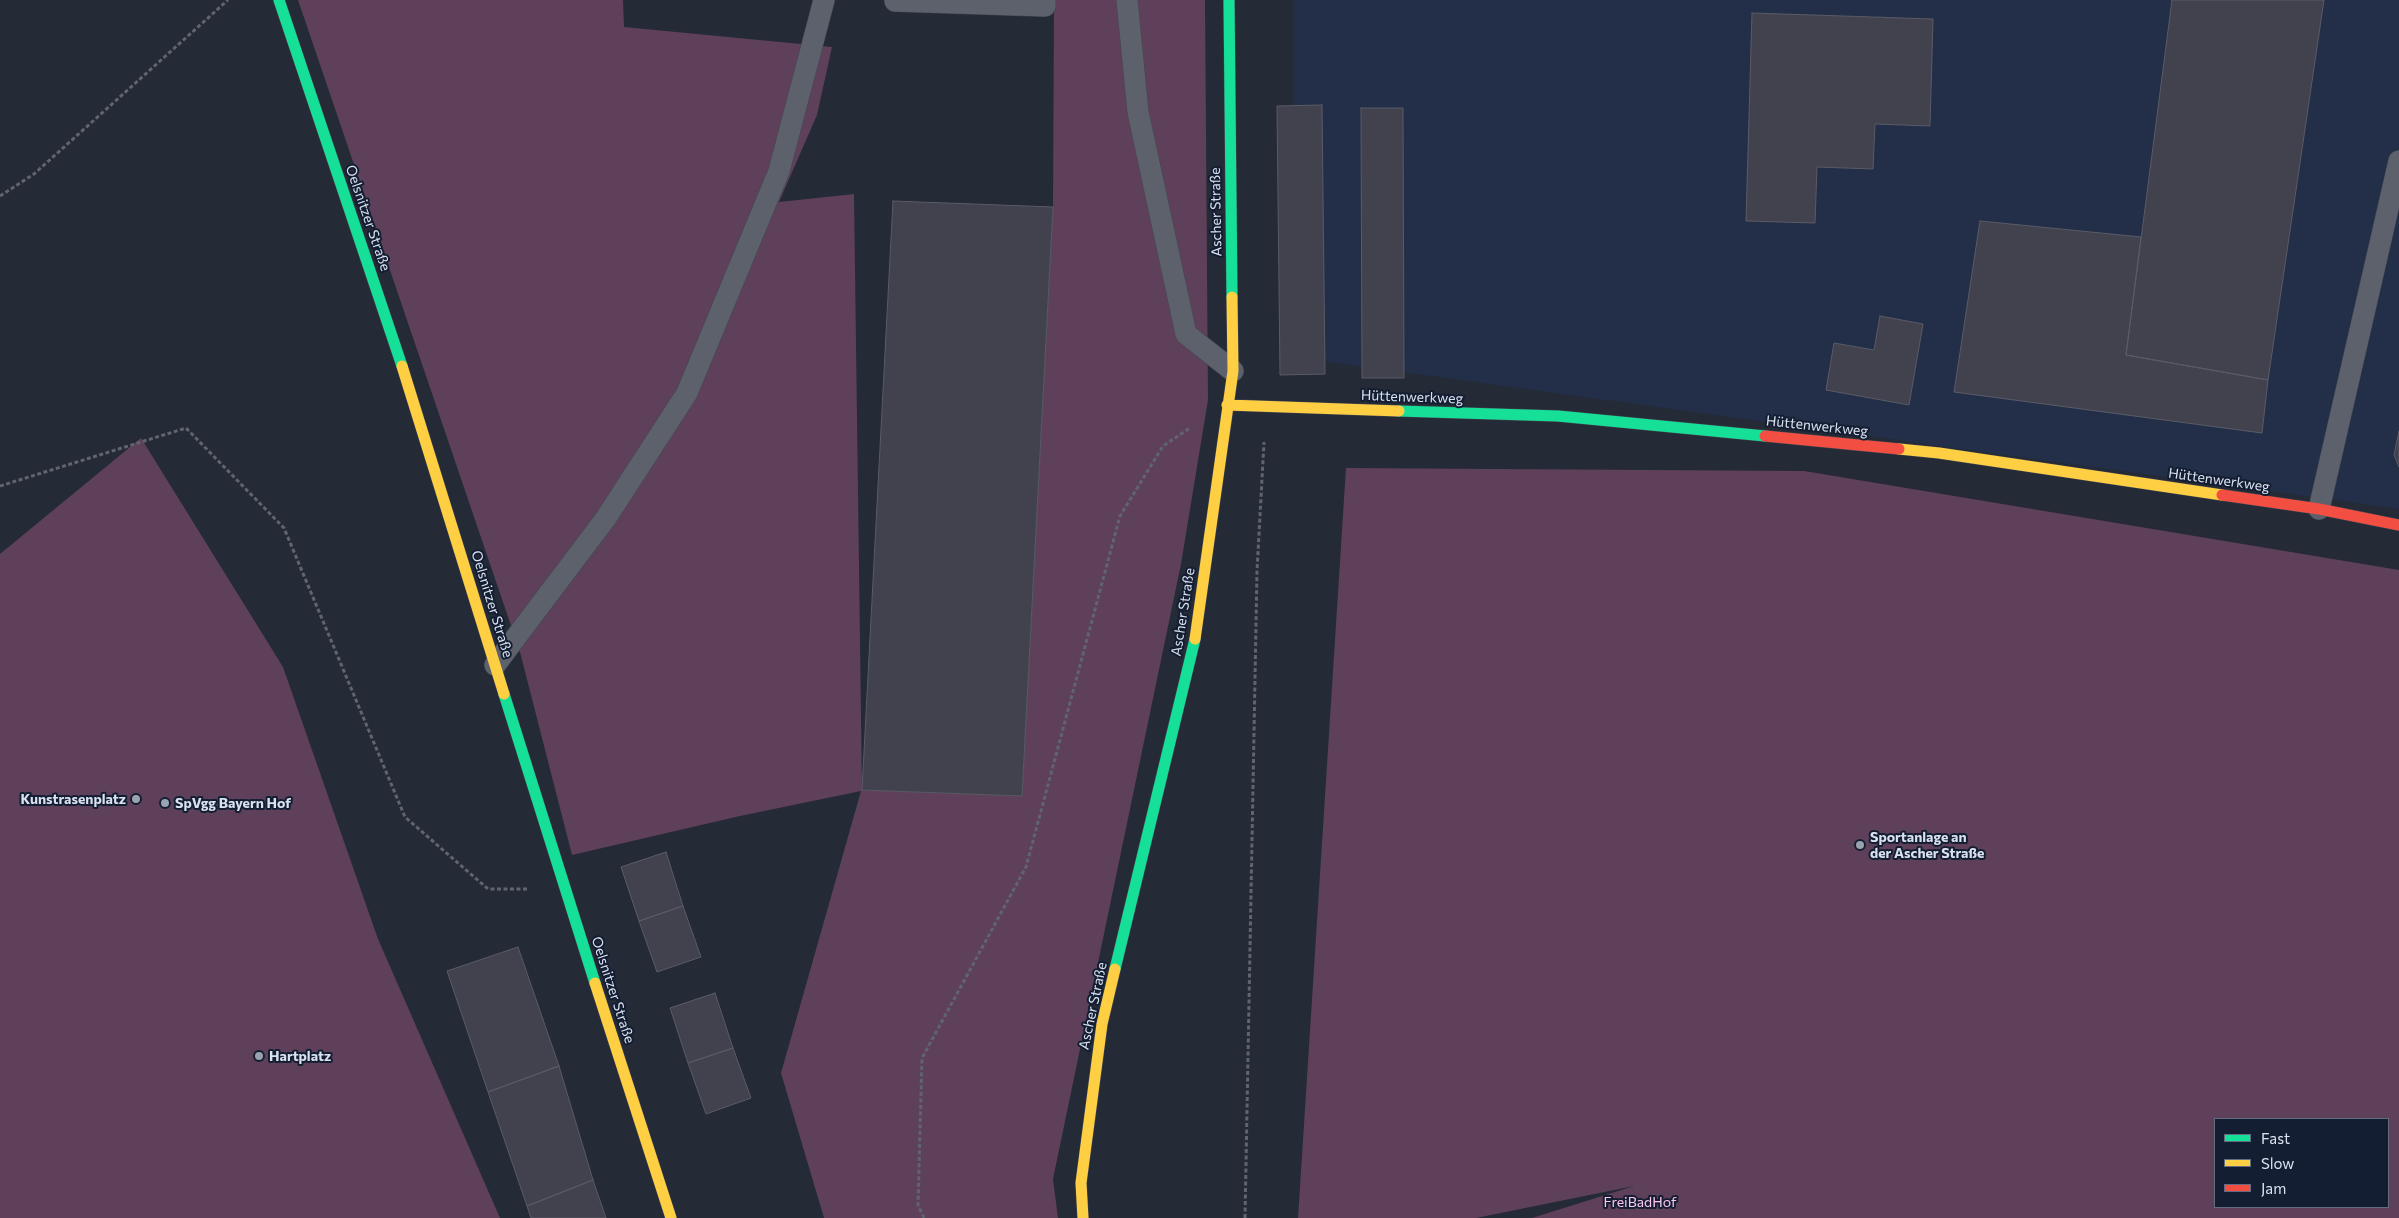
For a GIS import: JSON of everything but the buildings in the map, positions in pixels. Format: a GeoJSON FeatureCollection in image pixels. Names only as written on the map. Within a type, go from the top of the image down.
{"type":"FeatureCollection","features":[{"type":"Feature","properties":{"kind":"street","name":"Oelsnitzer Straße"},"geometry":{"type":"LineString","coordinates":[[279,0],[402,365],[565,889],[671,1218]]}},
{"type":"Feature","properties":{"kind":"street","name":"Ascher Straße"},"geometry":{"type":"LineString","coordinates":[[1083,1218],[1081,1183],[1102,1024],[1195,641],[1233,371],[1229,0]]}},
{"type":"Feature","properties":{"kind":"street","name":"Hüttenwerkweg"},"geometry":{"type":"LineString","coordinates":[[1227,405],[1266,408],[1568,417],[1938,453],[2319,509],[2399,525]]}},
{"type":"Feature","properties":{"kind":"lane"},"geometry":{"type":"LineString","coordinates":[[495,665],[606,518],[687,392],[779,171],[824,0]]}},
{"type":"Feature","properties":{"kind":"lane"},"geometry":{"type":"LineString","coordinates":[[895,1],[1045,6],[1045,0]]}},
{"type":"Feature","properties":{"kind":"lane"},"geometry":{"type":"LineString","coordinates":[[1127,0],[1138,112],[1186,334],[1233,371]]}},
{"type":"Feature","properties":{"kind":"lane"},"geometry":{"type":"LineString","coordinates":[[2319,509],[2399,161]]}},
{"type":"Feature","properties":{"kind":"path"},"geometry":{"type":"LineString","coordinates":[[0,196],[34,174],[228,0]]}},
{"type":"Feature","properties":{"kind":"path"},"geometry":{"type":"LineString","coordinates":[[924,1218],[918,1205],[922,1058],[1026,867],[1120,516],[1163,446],[1227,405]]}},
{"type":"Feature","properties":{"kind":"path"},"geometry":{"type":"LineString","coordinates":[[1245,1218],[1257,590],[1266,408]]}},
{"type":"Feature","properties":{"kind":"path"},"geometry":{"type":"LineString","coordinates":[[0,486],[186,428],[284,528],[405,817],[488,889],[565,889]]}},
{"type":"Feature","properties":{"kind":"shaded area"},"geometry":{"type":"Polygon","coordinates":[[[1293,0],[2399,0],[2399,509],[1293,357],[1293,0]]]}},
{"type":"Feature","properties":{"kind":"green space"},"geometry":{"type":"Polygon","coordinates":[[[298,0],[623,0],[624,27],[832,47],[817,115],[779,202],[854,194],[862,790],[1022,796],[1053,207],[1054,0],[1205,0],[1208,400],[1181,564],[1053,1179],[1058,1218],[824,1218],[781,1073],[861,791],[740,816],[572,855],[520,652],[298,0]]]}},
{"type":"Feature","properties":{"kind":"green space","name":"SpVgg Bayern Hof"},"geometry":{"type":"Polygon","coordinates":[[[141,438],[283,667],[378,939],[500,1218],[0,1218],[0,554],[141,438]]]}},
{"type":"Feature","properties":{"kind":"green space","name":"Sportanlage an der Ascher Straße"},"geometry":{"type":"Polygon","coordinates":[[[1346,468],[1804,471],[2399,570],[2399,1218],[1532,1218],[1634,1186],[1476,1218],[1298,1218],[1346,468]]]}},
{"type":"Feature","properties":{"kind":"traffic: fast"},"geometry":{"type":"LineString","coordinates":[[279,0],[402,366]]}},
{"type":"Feature","properties":{"kind":"traffic: fast"},"geometry":{"type":"LineString","coordinates":[[1229,0],[1232,297]]}},
{"type":"Feature","properties":{"kind":"traffic: fast"},"geometry":{"type":"LineString","coordinates":[[1399,411],[1558,416],[1765,436]]}},
{"type":"Feature","properties":{"kind":"traffic: fast"},"geometry":{"type":"LineString","coordinates":[[1115,969],[1195,639]]}},
{"type":"Feature","properties":{"kind":"traffic: fast"},"geometry":{"type":"LineString","coordinates":[[504,694],[595,983]]}},
{"type":"Feature","properties":{"kind":"traffic: slow"},"geometry":{"type":"LineString","coordinates":[[1195,639],[1233,371],[1232,297]]}},
{"type":"Feature","properties":{"kind":"traffic: slow"},"geometry":{"type":"LineString","coordinates":[[402,366],[504,694]]}},
{"type":"Feature","properties":{"kind":"traffic: slow"},"geometry":{"type":"LineString","coordinates":[[1227,405],[1399,411]]}},
{"type":"Feature","properties":{"kind":"traffic: slow"},"geometry":{"type":"LineString","coordinates":[[1899,449],[1939,453],[2222,495]]}},
{"type":"Feature","properties":{"kind":"traffic: slow"},"geometry":{"type":"LineString","coordinates":[[1083,1218],[1081,1183],[1102,1024],[1115,969]]}},
{"type":"Feature","properties":{"kind":"traffic: slow"},"geometry":{"type":"LineString","coordinates":[[595,983],[671,1218]]}},
{"type":"Feature","properties":{"kind":"traffic: jam"},"geometry":{"type":"LineString","coordinates":[[1765,436],[1899,449]]}},
{"type":"Feature","properties":{"kind":"traffic: jam"},"geometry":{"type":"LineString","coordinates":[[2222,495],[2319,509],[2399,525]]}},
{"type":"Feature","properties":{"kind":"place","name":"Kunstrasenplatz"},"geometry":{"type":"Point","coordinates":[136,799]}},
{"type":"Feature","properties":{"kind":"place","name":"SpVgg Bayern Hof"},"geometry":{"type":"Point","coordinates":[165,803]}},
{"type":"Feature","properties":{"kind":"place","name":"Sportanlage an der Ascher Straße"},"geometry":{"type":"Point","coordinates":[1860,845]}},
{"type":"Feature","properties":{"kind":"place","name":"Hartplatz"},"geometry":{"type":"Point","coordinates":[259,1056]}},
{"type":"Feature","properties":{"kind":"park label","name":"FreiBadHof"},"geometry":{"type":"Point","coordinates":[1640,1202]}}]}
